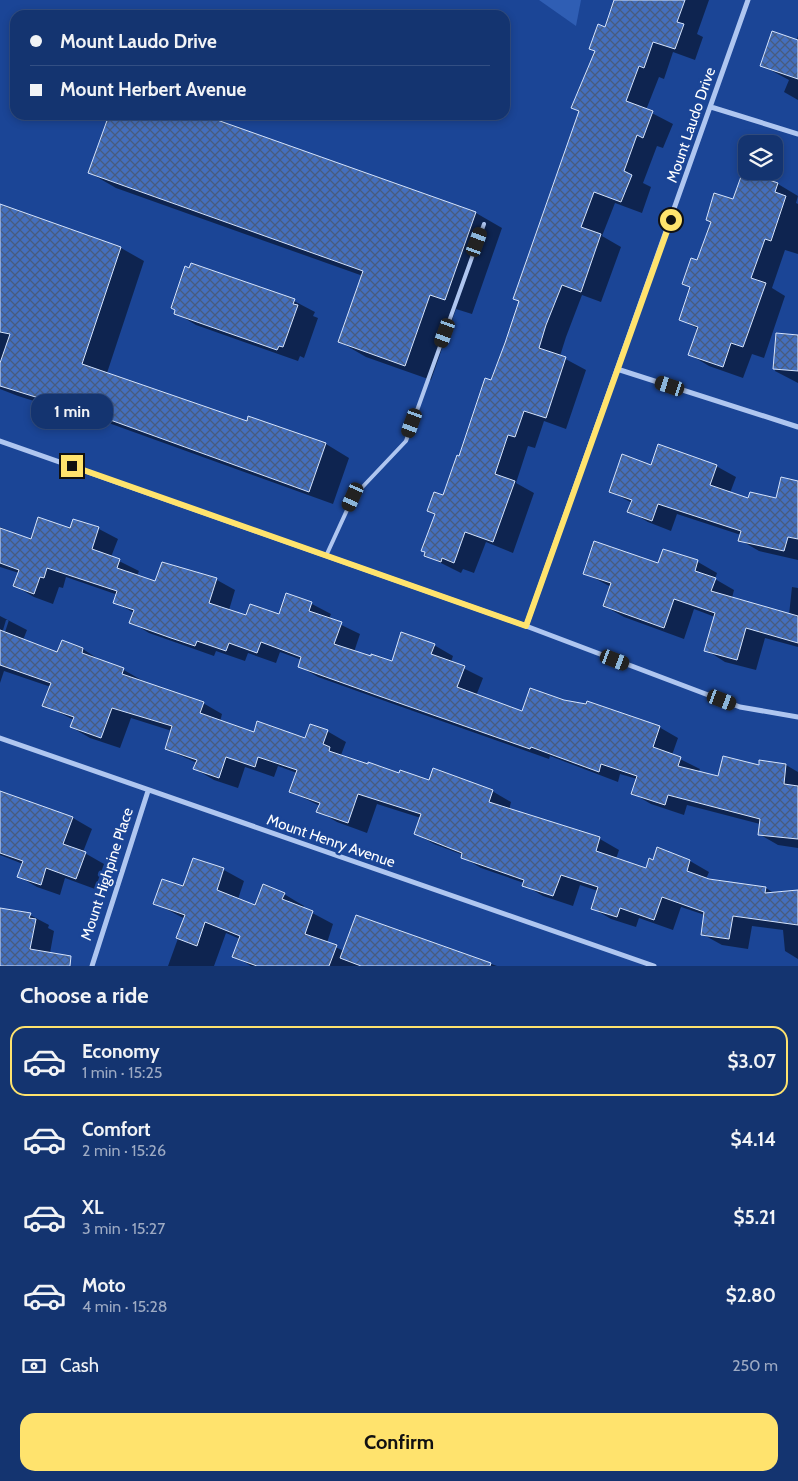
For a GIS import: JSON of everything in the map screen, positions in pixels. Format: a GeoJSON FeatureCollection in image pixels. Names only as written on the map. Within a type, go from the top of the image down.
{"type":"FeatureCollection","features":[{"type":"Feature","properties":{"kind":"street","name":"Mount Laudo Drive"},"geometry":{"type":"LineString","coordinates":[[526,626],[748,0]]}},
{"type":"Feature","properties":{"kind":"street"},"geometry":{"type":"LineString","coordinates":[[710,107],[798,134]]}},
{"type":"Feature","properties":{"kind":"street"},"geometry":{"type":"LineString","coordinates":[[618,369],[798,427]]}},
{"type":"Feature","properties":{"kind":"street"},"geometry":{"type":"LineString","coordinates":[[0,441],[526,626],[740,707],[798,717]]}},
{"type":"Feature","properties":{"kind":"street","name":"Mount Henry Avenue"},"geometry":{"type":"LineString","coordinates":[[0,738],[654,966]]}},
{"type":"Feature","properties":{"kind":"street","name":"Mount Highpine Place"},"geometry":{"type":"LineString","coordinates":[[92,966],[148,791]]}},
{"type":"Feature","properties":{"kind":"lane"},"geometry":{"type":"LineString","coordinates":[[326,556],[353,497],[406,441],[484,224]]}},
{"type":"Feature","properties":{"kind":"shaded area"},"geometry":{"type":"Polygon","coordinates":[[[539,0],[581,0],[576,26],[539,0]]]}},
{"type":"Feature","properties":{"kind":"building"},"geometry":{"type":"Polygon","coordinates":[[[614,0],[685,0],[677,22],[684,24],[675,49],[653,42],[644,68],[639,66],[626,101],[653,111],[643,138],[637,135],[624,171],[632,175],[621,202],[594,192],[581,227],[601,234],[581,292],[562,285],[546,325],[539,348],[566,357],[546,418],[524,411],[515,437],[508,435],[495,474],[515,481],[493,542],[465,532],[454,563],[442,558],[441,562],[424,556],[425,552],[421,551],[435,514],[427,511],[434,492],[443,495],[457,455],[459,456],[485,378],[491,380],[505,343],[519,301],[513,299],[579,111],[571,108],[595,51],[589,49],[598,24],[605,27],[614,0]]]}},
{"type":"Feature","properties":{"kind":"building"},"geometry":{"type":"Polygon","coordinates":[[[772,31],[798,40],[798,79],[760,66],[772,31]]]}},
{"type":"Feature","properties":{"kind":"building"},"geometry":{"type":"Polygon","coordinates":[[[107,120],[217,120],[476,212],[445,300],[430,295],[405,366],[338,342],[363,271],[88,173],[107,120]]]}},
{"type":"Feature","properties":{"kind":"building"},"geometry":{"type":"Polygon","coordinates":[[[740,180],[769,180],[778,183],[775,192],[786,196],[771,241],[765,239],[751,278],[766,283],[743,347],[731,343],[723,367],[688,355],[698,327],[679,320],[690,287],[682,284],[691,258],[697,260],[711,222],[706,220],[714,193],[733,199],[740,180]]]}},
{"type":"Feature","properties":{"kind":"building"},"geometry":{"type":"Polygon","coordinates":[[[0,204],[121,247],[82,364],[247,421],[248,416],[326,443],[309,492],[69,405],[68,407],[0,386],[0,363],[10,334],[0,332],[0,204]]]}},
{"type":"Feature","properties":{"kind":"building"},"geometry":{"type":"Polygon","coordinates":[[[191,263],[295,299],[293,304],[298,305],[283,347],[279,346],[277,350],[174,314],[175,310],[171,308],[185,266],[189,268],[191,263]]]}},
{"type":"Feature","properties":{"kind":"building"},"geometry":{"type":"Polygon","coordinates":[[[776,333],[798,335],[798,371],[773,369],[776,333]]]}},
{"type":"Feature","properties":{"kind":"building"},"geometry":{"type":"Polygon","coordinates":[[[658,444],[717,465],[710,485],[748,498],[750,492],[776,498],[781,477],[798,481],[798,539],[788,537],[784,551],[738,541],[741,531],[658,504],[652,521],[627,512],[632,500],[609,492],[622,454],[651,465],[658,444]]]}},
{"type":"Feature","properties":{"kind":"building"},"geometry":{"type":"Polygon","coordinates":[[[38,517],[70,528],[73,519],[99,527],[92,549],[120,559],[117,568],[155,581],[162,562],[217,578],[209,603],[246,615],[250,604],[279,614],[286,593],[312,602],[309,611],[342,622],[334,644],[371,656],[371,654],[392,661],[401,632],[435,644],[431,654],[465,666],[457,687],[522,711],[530,688],[564,700],[586,704],[587,701],[660,726],[653,747],[681,757],[678,766],[718,776],[723,756],[759,765],[759,760],[786,764],[784,784],[798,786],[798,839],[758,835],[760,819],[668,795],[665,805],[631,794],[637,776],[601,764],[599,772],[379,696],[298,667],[301,657],[261,642],[257,653],[229,643],[226,651],[197,641],[195,646],[129,623],[134,610],[113,603],[117,591],[47,568],[44,578],[40,577],[34,594],[13,586],[19,570],[0,563],[0,528],[31,539],[38,517]]]}},
{"type":"Feature","properties":{"kind":"building"},"geometry":{"type":"Polygon","coordinates":[[[594,541],[658,563],[663,549],[698,560],[695,571],[716,578],[711,591],[798,616],[798,643],[746,628],[737,660],[704,651],[715,613],[674,599],[664,628],[603,606],[611,583],[583,574],[594,541]]]}},
{"type":"Feature","properties":{"kind":"building"},"geometry":{"type":"Polygon","coordinates":[[[0,630],[57,652],[62,640],[83,648],[82,653],[124,668],[122,674],[204,702],[200,713],[254,732],[257,721],[305,738],[310,724],[328,730],[323,744],[330,747],[329,751],[399,773],[400,770],[429,780],[433,768],[493,790],[489,802],[600,837],[596,851],[646,868],[649,858],[653,860],[657,847],[690,860],[687,871],[709,879],[766,887],[765,893],[798,890],[798,925],[733,916],[729,939],[701,935],[704,912],[662,897],[654,920],[620,908],[617,917],[591,909],[598,887],[561,875],[553,896],[522,886],[524,880],[461,858],[462,853],[414,834],[421,814],[358,794],[348,823],[316,812],[320,803],[289,792],[297,770],[258,757],[255,767],[226,757],[219,778],[193,769],[197,760],[165,749],[172,726],[112,708],[101,738],[70,727],[74,717],[42,706],[51,683],[0,665],[0,630]]]}},
{"type":"Feature","properties":{"kind":"building"},"geometry":{"type":"Polygon","coordinates":[[[0,791],[73,817],[63,844],[86,852],[76,879],[46,868],[41,885],[17,877],[23,861],[0,853],[0,791]]]}},
{"type":"Feature","properties":{"kind":"building"},"geometry":{"type":"Polygon","coordinates":[[[193,858],[224,868],[217,890],[255,905],[263,884],[285,893],[282,899],[313,911],[305,934],[337,945],[329,966],[257,966],[232,957],[240,936],[205,922],[197,946],[176,938],[185,915],[153,904],[162,879],[183,886],[193,858]]]}},
{"type":"Feature","properties":{"kind":"building"},"geometry":{"type":"Polygon","coordinates":[[[0,908],[31,913],[29,918],[36,919],[30,949],[71,956],[70,966],[0,966],[0,908]]]}},
{"type":"Feature","properties":{"kind":"building"},"geometry":{"type":"Polygon","coordinates":[[[356,915],[491,963],[490,966],[361,966],[340,958],[356,915]]]}},
{"type":"Feature","properties":{"kind":"route"},"geometry":{"type":"LineString","coordinates":[[72,466],[526,626],[671,220]]}}]}
